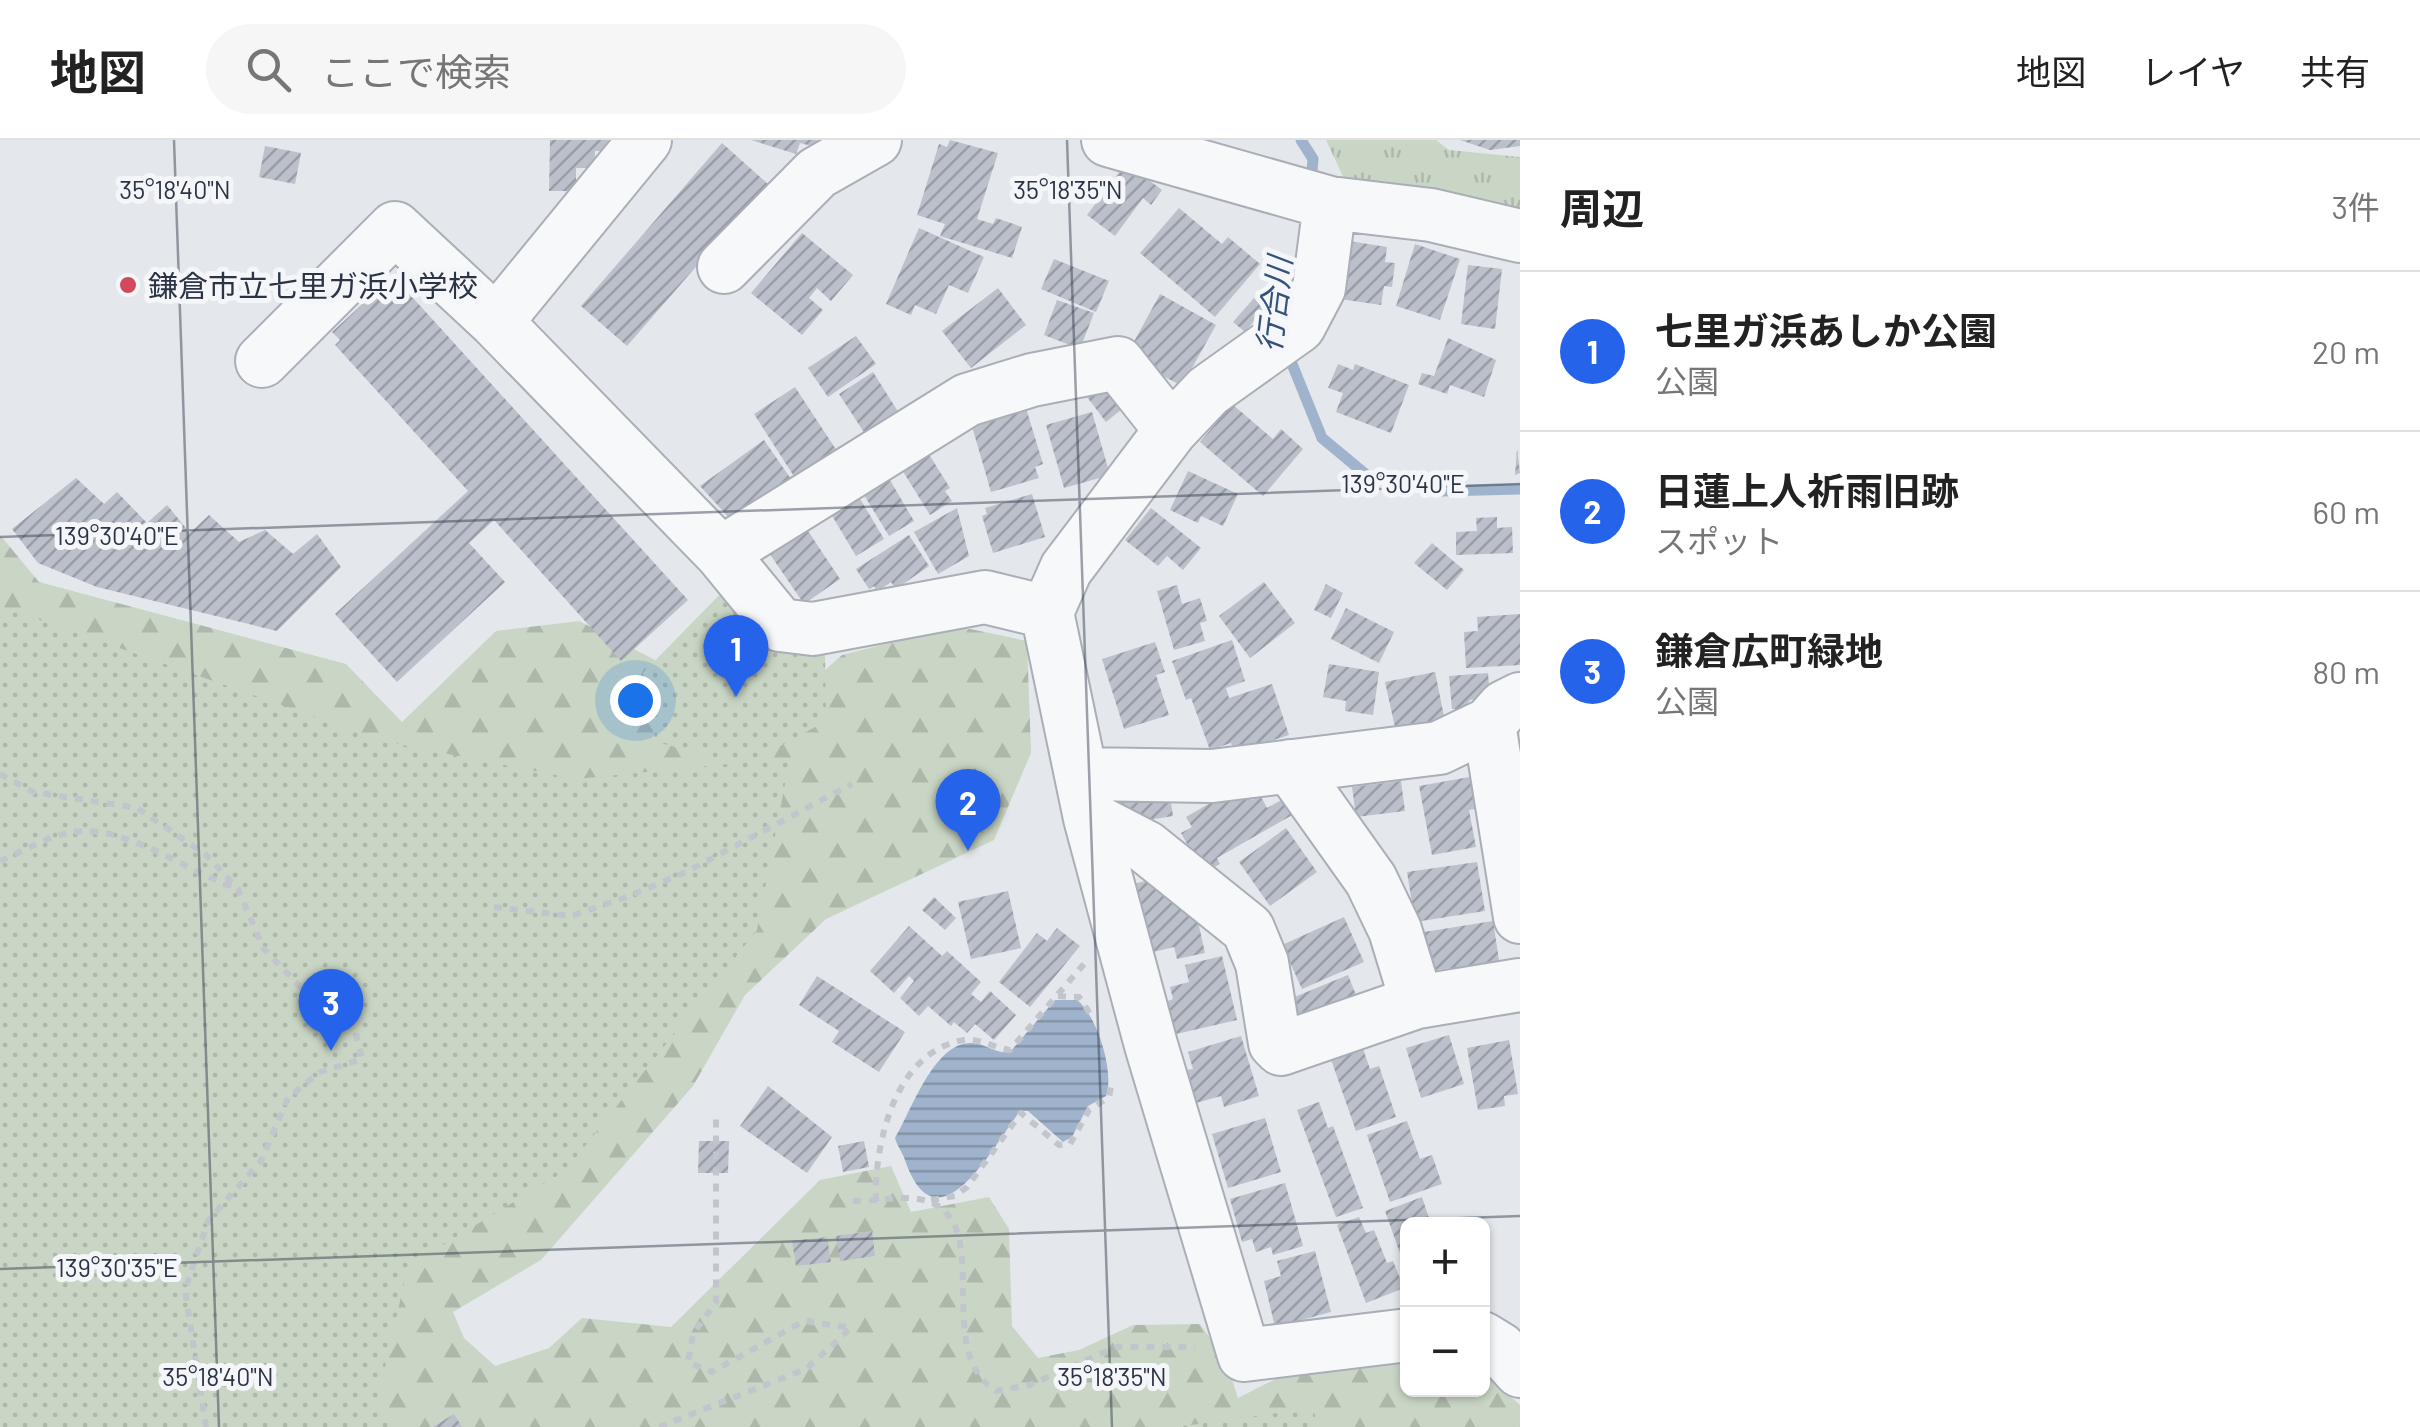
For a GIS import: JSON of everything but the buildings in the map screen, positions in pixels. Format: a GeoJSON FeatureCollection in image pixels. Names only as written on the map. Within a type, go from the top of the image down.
{"type":"FeatureCollection","features":[{"type":"Feature","properties":{"kind":"street"},"geometry":{"type":"LineString","coordinates":[[496,322],[645,140]]}},
{"type":"Feature","properties":{"kind":"street"},"geometry":{"type":"LineString","coordinates":[[724,267],[817,173],[875,140]]}},
{"type":"Feature","properties":{"kind":"street"},"geometry":{"type":"LineString","coordinates":[[1108,140],[1330,203],[1431,215],[1520,236]]}},
{"type":"Feature","properties":{"kind":"street"},"geometry":{"type":"LineString","coordinates":[[1330,203],[1319,288],[1299,326],[1208,391],[1171,430],[1066,569],[1047,612],[1085,796],[1119,925],[1244,1355],[1400,1336]]}},
{"type":"Feature","properties":{"kind":"street"},"geometry":{"type":"LineString","coordinates":[[262,361],[396,228],[496,322],[721,553],[780,626],[813,628],[984,597],[1047,612]]}},
{"type":"Feature","properties":{"kind":"street"},"geometry":{"type":"LineString","coordinates":[[721,553],[944,412],[1032,380],[1118,363],[1171,430]]}},
{"type":"Feature","properties":{"kind":"street"},"geometry":{"type":"LineString","coordinates":[[1085,796],[1439,748],[1505,711],[1520,917]]}},
{"type":"Feature","properties":{"kind":"street"},"geometry":{"type":"LineString","coordinates":[[1290,766],[1371,880],[1395,930],[1417,1002]]}},
{"type":"Feature","properties":{"kind":"street"},"geometry":{"type":"LineString","coordinates":[[1085,796],[1248,928],[1262,964],[1275,1042],[1281,1049],[1417,1002],[1520,985]]}},
{"type":"Feature","properties":{"kind":"street"},"geometry":{"type":"LineString","coordinates":[[1490,1343],[1520,1371]]}},
{"type":"Feature","properties":{"kind":"path"},"geometry":{"type":"LineString","coordinates":[[0,774],[33,792],[136,808],[205,854],[238,889],[263,948],[308,994],[355,1030],[362,1058],[320,1072],[288,1098],[261,1161],[208,1221],[185,1290],[206,1427]]}},
{"type":"Feature","properties":{"kind":"path"},"geometry":{"type":"LineString","coordinates":[[494,907],[570,916],[624,898],[686,872],[852,784]]}},
{"type":"Feature","properties":{"kind":"path"},"geometry":{"type":"LineString","coordinates":[[0,861],[52,837],[88,830],[128,838],[195,874],[238,889]]}},
{"type":"Feature","properties":{"kind":"path"},"geometry":{"type":"LineString","coordinates":[[876,1201],[880,1137],[892,1106],[916,1069],[936,1051],[964,1040],[1010,1050],[1119,925]]}},
{"type":"Feature","properties":{"kind":"path"},"geometry":{"type":"LineString","coordinates":[[1056,996],[1079,997],[1086,1003],[1100,1033]]}},
{"type":"Feature","properties":{"kind":"path"},"geometry":{"type":"LineString","coordinates":[[852,1201],[927,1201],[955,1196],[967,1187],[1021,1112],[1059,1145],[1070,1144],[1089,1110],[1109,1098],[1110,1067]]}},
{"type":"Feature","properties":{"kind":"path"},"geometry":{"type":"LineString","coordinates":[[658,1427],[806,1370],[850,1328],[804,1321],[712,1372],[688,1362],[692,1334],[716,1302],[716,1112]]}},
{"type":"Feature","properties":{"kind":"path"},"geometry":{"type":"LineString","coordinates":[[927,1201],[950,1218],[962,1251],[962,1321],[970,1358],[980,1378],[996,1391],[1030,1385],[1116,1347],[1241,1347]]}},
{"type":"Feature","properties":{"kind":"green space"},"geometry":{"type":"Polygon","coordinates":[[[1326,140],[1436,140],[1449,150],[1520,157],[1520,211],[1346,183],[1326,140]]]}},
{"type":"Feature","properties":{"kind":"green space"},"geometry":{"type":"Polygon","coordinates":[[[0,535],[39,582],[346,664],[402,722],[496,631],[579,621],[698,682],[759,729],[842,655],[956,626],[1027,641],[1031,753],[994,840],[826,919],[745,995],[693,1086],[541,1260],[453,1312],[464,1338],[495,1366],[549,1348],[582,1318],[671,1327],[820,1180],[891,1166],[911,1212],[989,1197],[1009,1229],[1012,1326],[1038,1358],[1079,1350],[1133,1325],[1200,1324],[1226,1361],[1238,1398],[1287,1373],[1400,1360],[1400,1397],[1490,1397],[1490,1378],[1520,1405],[1520,1427],[0,1427],[0,535]]]}},
{"type":"Feature","properties":{"kind":"green space"},"geometry":{"type":"Polygon","coordinates":[[[728,586],[825,643],[826,721],[753,761],[790,758],[757,930],[565,1171],[408,1266],[378,1398],[395,1427],[0,1427],[0,606],[387,742],[576,779],[738,763],[656,742],[643,673],[728,586]]]}},
{"type":"Feature","properties":{"kind":"green space"},"geometry":{"type":"Polygon","coordinates":[[[1313,1408],[1318,1427],[1176,1427],[1313,1408]]]}},
{"type":"Feature","properties":{"kind":"water"},"geometry":{"type":"Polygon","coordinates":[[[1055,1000],[1077,1000],[1091,1018],[1106,1059],[1106,1096],[1088,1106],[1072,1137],[1063,1142],[1028,1111],[1020,1111],[965,1184],[949,1195],[933,1197],[918,1186],[895,1138],[925,1080],[946,1053],[958,1045],[972,1043],[1010,1052],[1055,1000]]]}},
{"type":"Feature","properties":{"kind":"waterway","name":"行合川"},"geometry":{"type":"LineString","coordinates":[[1301,140],[1313,159],[1311,182]]}},
{"type":"Feature","properties":{"kind":"waterway","name":"行合川"},"geometry":{"type":"LineString","coordinates":[[1288,354],[1322,438],[1369,477],[1442,491],[1520,489]]}},
{"type":"Feature","properties":{"kind":"place","name":"鎌倉市立七里ガ浜小学校"},"geometry":{"type":"Point","coordinates":[128,285]}},
{"type":"Feature","properties":{"kind":"place","name":"七里ガ浜あしか公園"},"geometry":{"type":"Point","coordinates":[736,697]}},
{"type":"Feature","properties":{"kind":"place","name":"日蓮上人祈雨旧跡"},"geometry":{"type":"Point","coordinates":[968,851]}},
{"type":"Feature","properties":{"kind":"place","name":"鎌倉広町緑地"},"geometry":{"type":"Point","coordinates":[331,1051]}}]}
